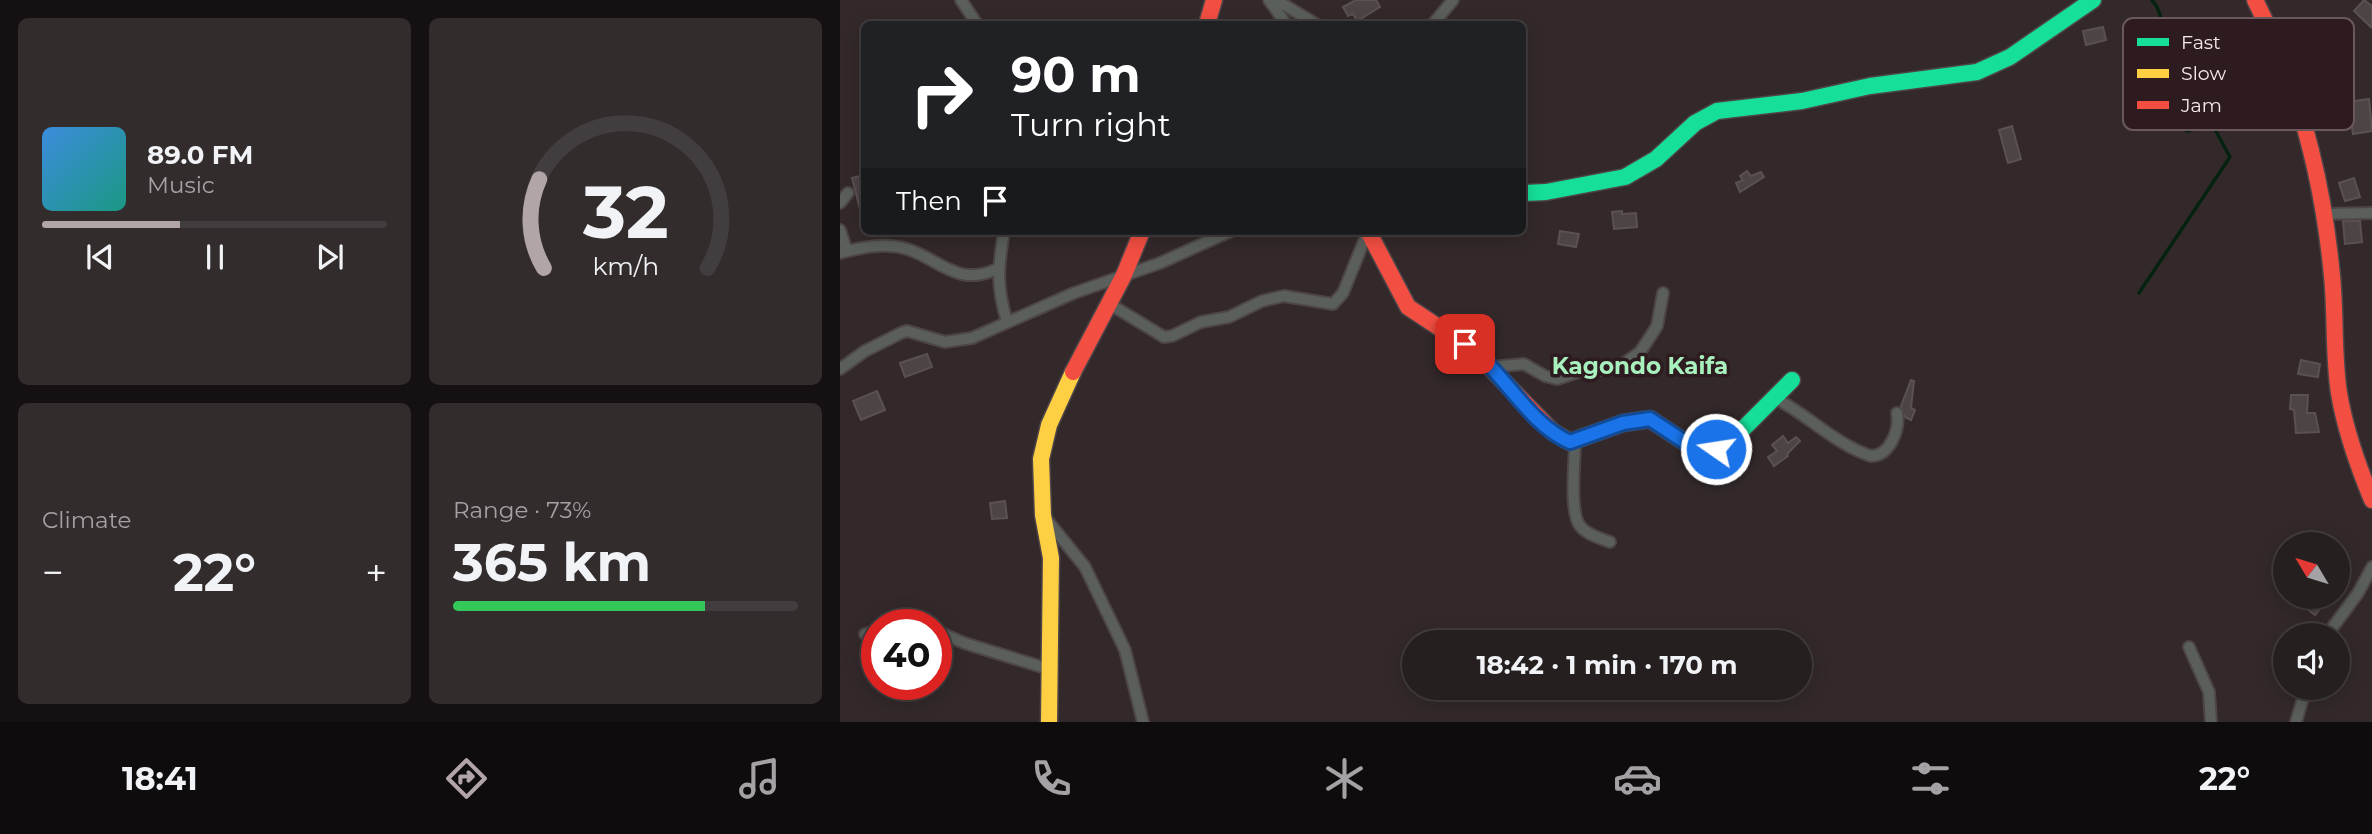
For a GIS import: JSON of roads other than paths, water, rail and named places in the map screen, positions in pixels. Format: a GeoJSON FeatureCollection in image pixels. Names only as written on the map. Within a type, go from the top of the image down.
{"type":"FeatureCollection","features":[{"type":"Feature","properties":{"kind":"street"},"geometry":{"type":"LineString","coordinates":[[961,0],[975,21]]}},
{"type":"Feature","properties":{"kind":"street"},"geometry":{"type":"LineString","coordinates":[[1208,21],[1213,0]]}},
{"type":"Feature","properties":{"kind":"street"},"geometry":{"type":"LineString","coordinates":[[1269,0],[1284,21]]}},
{"type":"Feature","properties":{"kind":"street"},"geometry":{"type":"LineString","coordinates":[[1276,0],[1311,21]]}},
{"type":"Feature","properties":{"kind":"street"},"geometry":{"type":"LineString","coordinates":[[1436,21],[1453,0]]}},
{"type":"Feature","properties":{"kind":"street"},"geometry":{"type":"LineString","coordinates":[[1526,193],[1546,192],[1625,177],[1656,159],[1695,123],[1717,111],[1802,101],[1870,86],[1977,72],[2010,57],[2093,0]]}},
{"type":"Feature","properties":{"kind":"street"},"geometry":{"type":"LineString","coordinates":[[2255,0],[2263,18]]}},
{"type":"Feature","properties":{"kind":"street"},"geometry":{"type":"LineString","coordinates":[[2305,130],[2332,274],[2339,393],[2361,473],[2372,500]]}},
{"type":"Feature","properties":{"kind":"street"},"geometry":{"type":"LineString","coordinates":[[840,203],[848,193]]}},
{"type":"Feature","properties":{"kind":"street"},"geometry":{"type":"LineString","coordinates":[[2323,214],[2372,213]]}},
{"type":"Feature","properties":{"kind":"street"},"geometry":{"type":"LineString","coordinates":[[840,230],[844,252],[890,246],[913,251],[950,272],[966,276],[983,276],[998,269]]}},
{"type":"Feature","properties":{"kind":"street"},"geometry":{"type":"LineString","coordinates":[[1003,235],[998,289],[1007,322]]}},
{"type":"Feature","properties":{"kind":"street"},"geometry":{"type":"LineString","coordinates":[[1049,722],[1052,670],[1051,558],[1043,515],[1041,459],[1049,425],[1124,275],[1140,235]]}},
{"type":"Feature","properties":{"kind":"street"},"geometry":{"type":"LineString","coordinates":[[840,369],[865,351],[907,331],[945,342],[959,342],[1124,275],[1160,264],[1222,235]]}},
{"type":"Feature","properties":{"kind":"street"},"geometry":{"type":"LineString","coordinates":[[1108,303],[1164,337],[1201,322],[1229,317],[1262,301],[1284,296],[1333,304],[1343,293],[1366,235]]}},
{"type":"Feature","properties":{"kind":"street"},"geometry":{"type":"LineString","coordinates":[[1370,235],[1408,307],[1473,350],[1553,432],[1570,442],[1623,423],[1650,419],[1695,449],[1708,452],[1723,444],[1792,380]]}},
{"type":"Feature","properties":{"kind":"street"},"geometry":{"type":"LineString","coordinates":[[1491,367],[1524,364],[1556,379],[1581,371],[1616,369],[1640,352],[1657,326],[1663,293]]}},
{"type":"Feature","properties":{"kind":"street"},"geometry":{"type":"LineString","coordinates":[[1775,398],[1811,418],[1836,438],[1871,456],[1878,456],[1887,450],[1896,429],[1897,413]]}},
{"type":"Feature","properties":{"kind":"street"},"geometry":{"type":"LineString","coordinates":[[1575,441],[1574,506],[1578,521],[1588,532],[1610,542]]}},
{"type":"Feature","properties":{"kind":"street"},"geometry":{"type":"LineString","coordinates":[[1043,515],[1085,567],[1114,625],[1125,650],[1143,722]]}},
{"type":"Feature","properties":{"kind":"street"},"geometry":{"type":"LineString","coordinates":[[2335,623],[2358,593],[2372,567]]}},
{"type":"Feature","properties":{"kind":"street"},"geometry":{"type":"LineString","coordinates":[[952,638],[1052,670]]}},
{"type":"Feature","properties":{"kind":"street"},"geometry":{"type":"LineString","coordinates":[[2189,647],[2209,692],[2211,722]]}},
{"type":"Feature","properties":{"kind":"street"},"geometry":{"type":"LineString","coordinates":[[2296,722],[2302,700]]}},
{"type":"Feature","properties":{"kind":"waterway"},"geometry":{"type":"LineString","coordinates":[[2152,0],[2161,18]]}},
{"type":"Feature","properties":{"kind":"waterway"},"geometry":{"type":"LineString","coordinates":[[2186,130],[2191,130]]}},
{"type":"Feature","properties":{"kind":"waterway"},"geometry":{"type":"LineString","coordinates":[[2139,293],[2230,157],[2215,130]]}},
{"type":"Feature","properties":{"kind":"district","name":"Kagondo Kaifa"},"geometry":{"type":"Point","coordinates":[1640,366]}}]}
